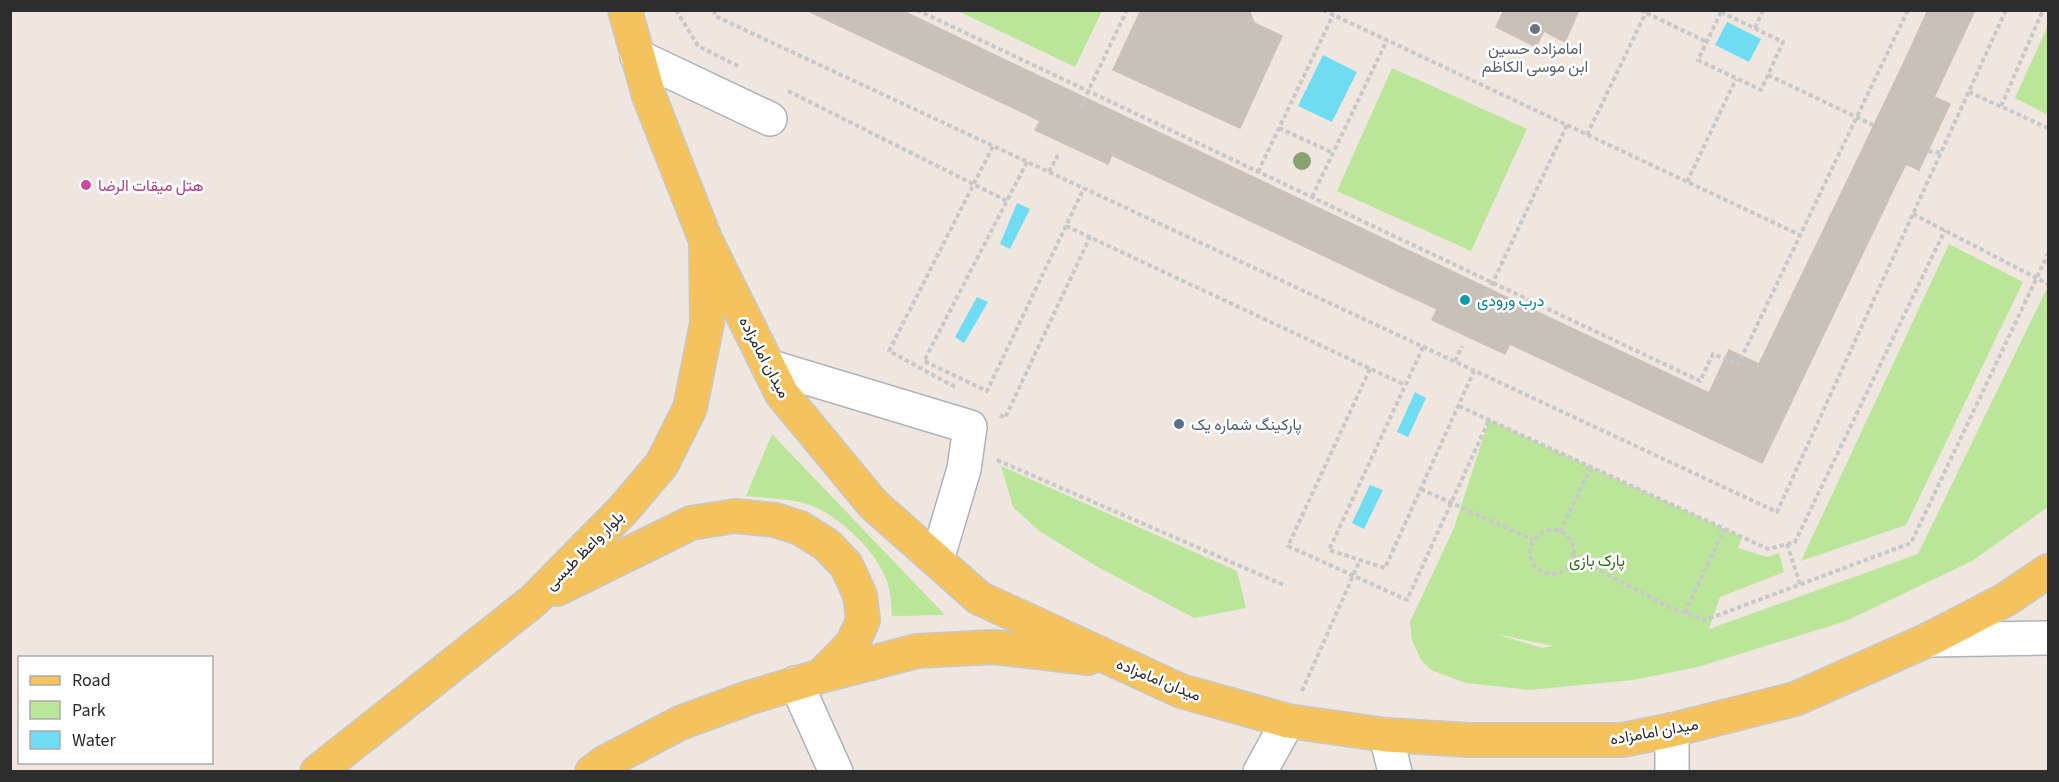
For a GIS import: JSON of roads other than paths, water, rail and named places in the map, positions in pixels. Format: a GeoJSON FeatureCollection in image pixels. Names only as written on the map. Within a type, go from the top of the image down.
{"type":"FeatureCollection","features":[{"type":"Feature","properties":{"kind":"main road","name":"میدان امامزاده"},"geometry":{"type":"LineString","coordinates":[[624,11],[649,96],[706,241],[782,394],[873,504],[980,598],[1181,692],[1288,721],[1386,735],[1470,740],[1622,740],[1795,699],[1928,640],[2005,600],[2049,571]]}},
{"type":"Feature","properties":{"kind":"main road","name":"بلوار واعظ طبسی"},"geometry":{"type":"LineString","coordinates":[[317,771],[533,601],[624,510],[662,464],[690,408],[707,323],[706,241]]}},
{"type":"Feature","properties":{"kind":"main road"},"geometry":{"type":"LineString","coordinates":[[533,601],[691,523],[735,516],[776,520],[800,528],[827,544],[846,565],[860,596],[862,620],[853,643],[809,680]]}},
{"type":"Feature","properties":{"kind":"main road"},"geometry":{"type":"LineString","coordinates":[[592,771],[680,723],[748,698],[917,651],[994,647],[1115,662]]}},
{"type":"Feature","properties":{"kind":"street"},"geometry":{"type":"LineString","coordinates":[[637,56],[770,118]]}},
{"type":"Feature","properties":{"kind":"street"},"geometry":{"type":"LineString","coordinates":[[768,366],[970,427],[964,469],[937,560]]}},
{"type":"Feature","properties":{"kind":"street"},"geometry":{"type":"LineString","coordinates":[[1928,640],[2049,638]]}},
{"type":"Feature","properties":{"kind":"street"},"geometry":{"type":"LineString","coordinates":[[809,680],[836,771]]}},
{"type":"Feature","properties":{"kind":"street"},"geometry":{"type":"LineString","coordinates":[[1260,771],[1288,721]]}},
{"type":"Feature","properties":{"kind":"street"},"geometry":{"type":"LineString","coordinates":[[1672,730],[1672,771]]}},
{"type":"Feature","properties":{"kind":"street"},"geometry":{"type":"LineString","coordinates":[[1386,735],[1395,771]]}},
{"type":"Feature","properties":{"kind":"water"},"geometry":{"type":"Polygon","coordinates":[[[1727,22],[1761,39],[1749,62],[1715,45],[1727,22]]]}},
{"type":"Feature","properties":{"kind":"water"},"geometry":{"type":"Polygon","coordinates":[[[1323,55],[1357,72],[1332,122],[1298,106],[1323,55]]]}},
{"type":"Feature","properties":{"kind":"water"},"geometry":{"type":"Polygon","coordinates":[[[1017,203],[1030,209],[1010,249],[1000,244],[1017,203]]]}},
{"type":"Feature","properties":{"kind":"water"},"geometry":{"type":"Polygon","coordinates":[[[977,297],[988,302],[964,343],[955,337],[977,297]]]}},
{"type":"Feature","properties":{"kind":"water"},"geometry":{"type":"Polygon","coordinates":[[[1415,392],[1426,398],[1408,437],[1397,432],[1415,392]]]}},
{"type":"Feature","properties":{"kind":"water"},"geometry":{"type":"Polygon","coordinates":[[[1370,485],[1383,490],[1364,529],[1352,523],[1370,485]]]}},
{"type":"Feature","properties":{"kind":"place","name":"امامزاده حسین ابن موسی الکاظم"},"geometry":{"type":"Point","coordinates":[1535,29]}},
{"type":"Feature","properties":{"kind":"place","name":"هتل میقات الرضا"},"geometry":{"type":"Point","coordinates":[86,185]}},
{"type":"Feature","properties":{"kind":"place","name":"درب ورودی"},"geometry":{"type":"Point","coordinates":[1465,300]}},
{"type":"Feature","properties":{"kind":"place","name":"پارکینگ شماره یک"},"geometry":{"type":"Point","coordinates":[1179,424]}},
{"type":"Feature","properties":{"kind":"park label","name":"پارک بازی"},"geometry":{"type":"Point","coordinates":[1597,560]}}]}
